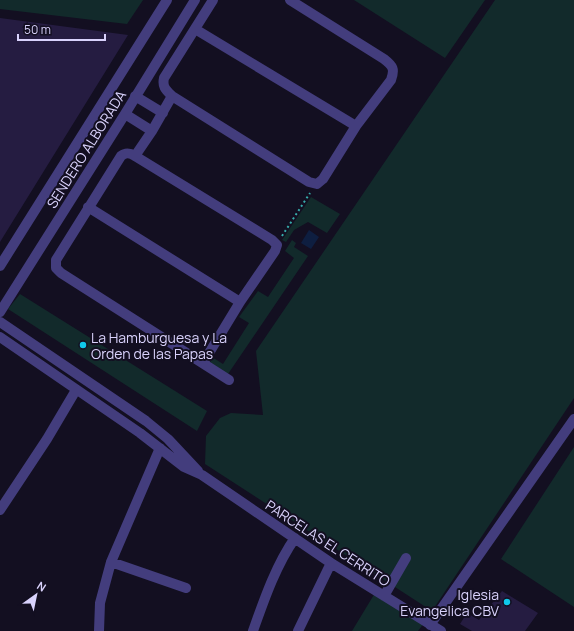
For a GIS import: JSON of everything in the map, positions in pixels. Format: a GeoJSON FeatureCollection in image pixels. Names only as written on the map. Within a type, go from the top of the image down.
{"type":"FeatureCollection","features":[{"type":"Feature","properties":{"kind":"street","name":"SENDERO ALBORADA"},"geometry":{"type":"LineString","coordinates":[[0,266],[167,0]]}},
{"type":"Feature","properties":{"kind":"street","name":"SENDERO ALBORADA"},"geometry":{"type":"LineString","coordinates":[[0,312],[195,0]]}},
{"type":"Feature","properties":{"kind":"street"},"geometry":{"type":"LineString","coordinates":[[213,0],[164,78],[165,88],[172,96],[309,182],[317,184],[323,179],[356,126],[391,80],[394,73],[393,67],[384,59],[290,0]]}},
{"type":"Feature","properties":{"kind":"street"},"geometry":{"type":"LineString","coordinates":[[195,29],[356,126]]}},
{"type":"Feature","properties":{"kind":"street"},"geometry":{"type":"LineString","coordinates":[[135,96],[162,113]]}},
{"type":"Feature","properties":{"kind":"street"},"geometry":{"type":"LineString","coordinates":[[135,156],[152,131],[172,96]]}},
{"type":"Feature","properties":{"kind":"street"},"geometry":{"type":"LineString","coordinates":[[125,114],[152,131]]}},
{"type":"Feature","properties":{"kind":"street"},"geometry":{"type":"LineString","coordinates":[[203,363],[240,302],[275,251],[277,245],[272,240],[135,156],[127,153],[121,156],[56,260],[55,264],[58,271],[229,380]]}},
{"type":"Feature","properties":{"kind":"street"},"geometry":{"type":"LineString","coordinates":[[88,207],[240,302]]}},
{"type":"Feature","properties":{"kind":"street","name":"PARCELAS EL CERRITO"},"geometry":{"type":"LineString","coordinates":[[0,322],[146,421],[168,439],[202,475]]}},
{"type":"Feature","properties":{"kind":"street","name":"PARCELAS EL CERRITO"},"geometry":{"type":"LineString","coordinates":[[2,342],[76,390],[160,448],[184,467],[202,475],[331,563],[441,631]]}},
{"type":"Feature","properties":{"kind":"street"},"geometry":{"type":"LineString","coordinates":[[0,510],[35,458],[76,390]]}},
{"type":"Feature","properties":{"kind":"street"},"geometry":{"type":"LineString","coordinates":[[430,625],[574,419]]}},
{"type":"Feature","properties":{"kind":"street"},"geometry":{"type":"LineString","coordinates":[[99,631],[100,603],[111,562],[160,448]]}},
{"type":"Feature","properties":{"kind":"street"},"geometry":{"type":"LineString","coordinates":[[253,631],[264,600],[288,549],[295,538]]}},
{"type":"Feature","properties":{"kind":"street"},"geometry":{"type":"LineString","coordinates":[[384,596],[406,558]]}},
{"type":"Feature","properties":{"kind":"street"},"geometry":{"type":"LineString","coordinates":[[111,562],[186,588]]}},
{"type":"Feature","properties":{"kind":"street"},"geometry":{"type":"LineString","coordinates":[[298,631],[331,563]]}},
{"type":"Feature","properties":{"kind":"path"},"geometry":{"type":"LineString","coordinates":[[277,245],[317,184]]}},
{"type":"Feature","properties":{"kind":"green space"},"geometry":{"type":"Polygon","coordinates":[[[0,0],[143,0],[127,24],[0,9],[0,0]]]}},
{"type":"Feature","properties":{"kind":"green space"},"geometry":{"type":"Polygon","coordinates":[[[354,0],[485,0],[445,58],[354,0]]]}},
{"type":"Feature","properties":{"kind":"green space"},"geometry":{"type":"Polygon","coordinates":[[[495,0],[574,0],[574,398],[432,611],[205,464],[206,436],[220,418],[231,413],[263,415],[256,351],[495,0]]]}},
{"type":"Feature","properties":{"kind":"green space"},"geometry":{"type":"Polygon","coordinates":[[[311,197],[340,214],[327,233],[308,222],[294,230],[286,242],[282,240],[311,197]]]}},
{"type":"Feature","properties":{"kind":"green space"},"geometry":{"type":"Polygon","coordinates":[[[292,240],[296,243],[294,247],[308,256],[228,374],[210,363],[212,357],[223,364],[249,323],[239,317],[258,291],[268,297],[294,258],[285,251],[292,240]]]}},
{"type":"Feature","properties":{"kind":"green space"},"geometry":{"type":"Polygon","coordinates":[[[20,294],[207,411],[197,431],[8,309],[20,294]]]}},
{"type":"Feature","properties":{"kind":"green space"},"geometry":{"type":"Polygon","coordinates":[[[574,447],[574,607],[501,559],[574,447]]]}},
{"type":"Feature","properties":{"kind":"green space"},"geometry":{"type":"Polygon","coordinates":[[[375,593],[424,623],[418,631],[352,631],[375,593]]]}},
{"type":"Feature","properties":{"kind":"water"},"geometry":{"type":"Polygon","coordinates":[[[309,230],[319,237],[311,249],[301,243],[309,230]]]}},
{"type":"Feature","properties":{"kind":"building"},"geometry":{"type":"Polygon","coordinates":[[[0,18],[128,35],[0,242],[0,18]]]}},
{"type":"Feature","properties":{"kind":"building","name":"Iglesia Evangelica CBV"},"geometry":{"type":"Polygon","coordinates":[[[502,591],[538,613],[525,631],[472,631],[460,624],[467,613],[479,620],[502,591]]]}},
{"type":"Feature","properties":{"kind":"place","name":"La Hamburguesa y La Orden de las Papas"},"geometry":{"type":"Point","coordinates":[83,345]}},
{"type":"Feature","properties":{"kind":"place","name":"Iglesia Evangelica CBV"},"geometry":{"type":"Point","coordinates":[507,602]}}]}
